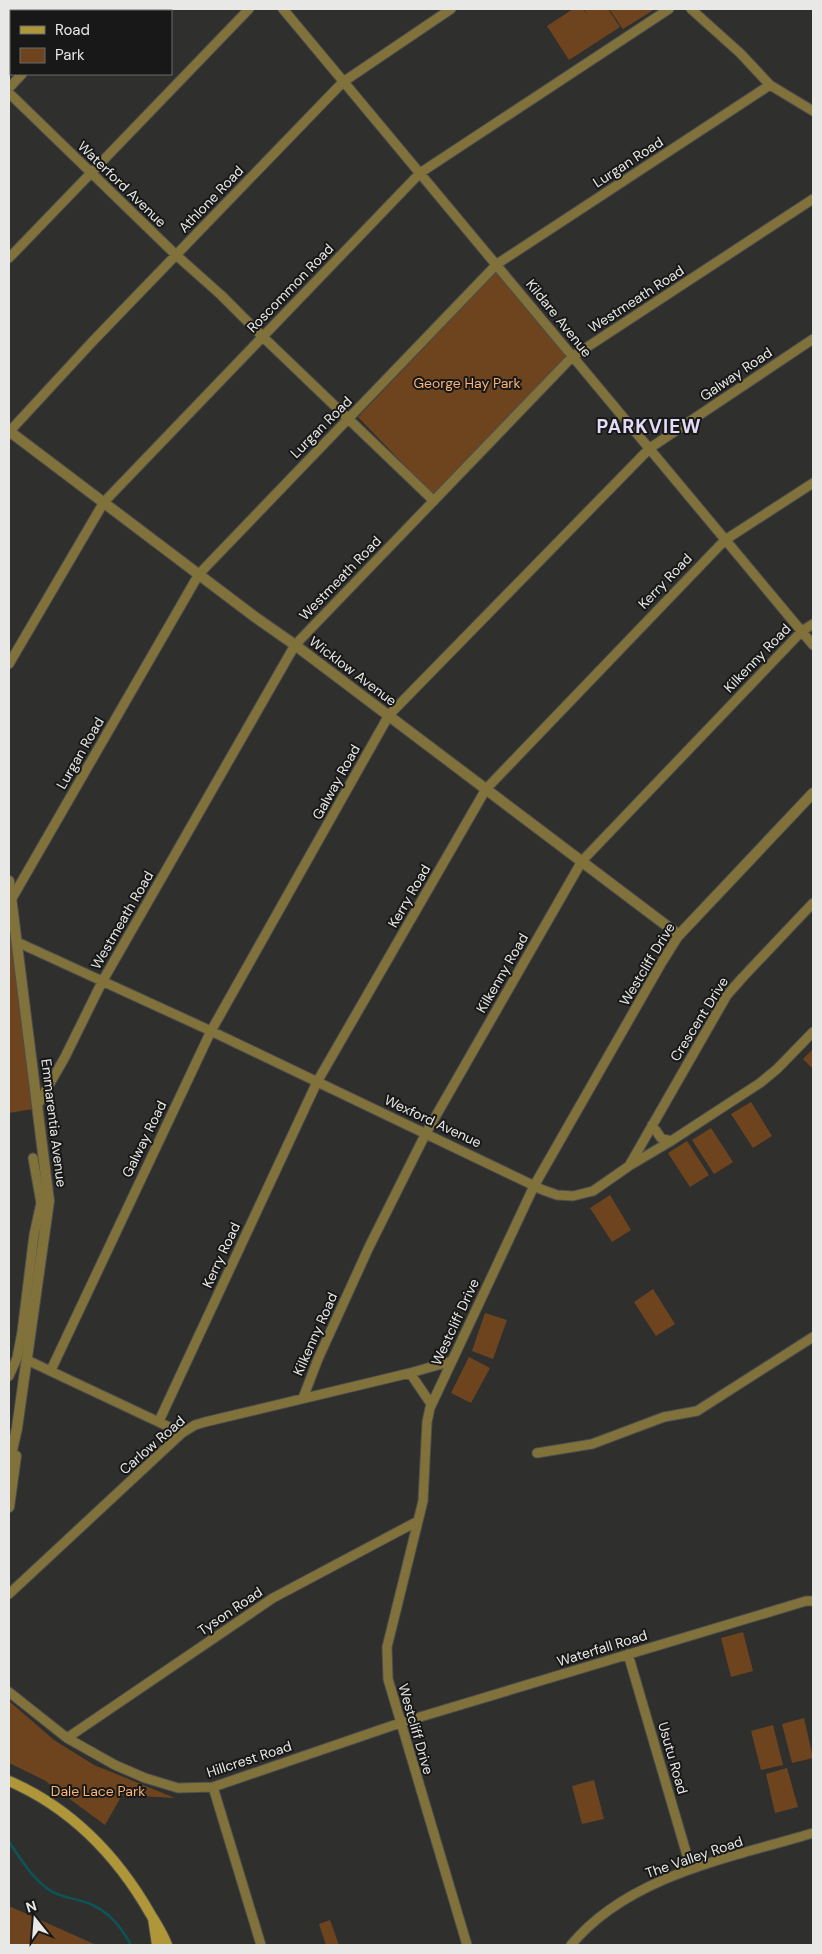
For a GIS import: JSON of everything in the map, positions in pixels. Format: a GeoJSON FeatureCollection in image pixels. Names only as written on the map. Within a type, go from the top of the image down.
{"type":"FeatureCollection","features":[{"type":"Feature","properties":{"kind":"main road"},"geometry":{"type":"LineString","coordinates":[[9,1782],[48,1803],[90,1834],[124,1871],[160,1928],[167,1945]]}},
{"type":"Feature","properties":{"kind":"main road"},"geometry":{"type":"LineString","coordinates":[[153,1918],[157,1945]]}},
{"type":"Feature","properties":{"kind":"street"},"geometry":{"type":"LineString","coordinates":[[9,258],[249,9]]}},
{"type":"Feature","properties":{"kind":"street","name":"Kildare Avenue"},"geometry":{"type":"LineString","coordinates":[[283,9],[813,645]]}},
{"type":"Feature","properties":{"kind":"street","name":"Athlone Road"},"geometry":{"type":"LineString","coordinates":[[9,432],[343,82],[451,9]]}},
{"type":"Feature","properties":{"kind":"street","name":"Roscommon Road"},"geometry":{"type":"LineString","coordinates":[[9,664],[104,502],[420,173],[670,9]]}},
{"type":"Feature","properties":{"kind":"street"},"geometry":{"type":"LineString","coordinates":[[691,9],[740,53],[770,85],[813,111]]}},
{"type":"Feature","properties":{"kind":"street"},"geometry":{"type":"LineString","coordinates":[[9,88],[21,75]]}},
{"type":"Feature","properties":{"kind":"street","name":"Lurgan Road"},"geometry":{"type":"LineString","coordinates":[[11,900],[199,574],[497,264],[770,85]]}},
{"type":"Feature","properties":{"kind":"street","name":"Waterford Avenue"},"geometry":{"type":"LineString","coordinates":[[9,92],[176,255],[221,295],[434,501]]}},
{"type":"Feature","properties":{"kind":"street","name":"Westmeath Road"},"geometry":{"type":"LineString","coordinates":[[38,1106],[65,1057],[102,982],[295,645],[572,357],[813,199]]}},
{"type":"Feature","properties":{"kind":"street","name":"Galway Road"},"geometry":{"type":"LineString","coordinates":[[50,1370],[211,1031],[389,715],[650,448],[813,339]]}},
{"type":"Feature","properties":{"kind":"street","name":"Wicklow Avenue"},"geometry":{"type":"LineString","coordinates":[[9,432],[255,618],[295,645],[389,715],[679,935]]}},
{"type":"Feature","properties":{"kind":"street","name":"Kerry Road"},"geometry":{"type":"LineString","coordinates":[[159,1421],[317,1082],[486,789],[725,540],[813,483]]}},
{"type":"Feature","properties":{"kind":"street","name":"Kilkenny Road"},"geometry":{"type":"LineString","coordinates":[[303,1398],[318,1359],[369,1247],[426,1133],[582,861],[802,631],[813,624]]}},
{"type":"Feature","properties":{"kind":"street","name":"Westcliff Drive"},"geometry":{"type":"LineString","coordinates":[[467,1945],[388,1679],[387,1646],[418,1521],[424,1487],[427,1422],[432,1404],[534,1186],[662,962],[679,935],[813,793]]}},
{"type":"Feature","properties":{"kind":"street","name":"Emmarentia Avenue"},"geometry":{"type":"LineString","coordinates":[[9,881],[49,1208],[17,1428],[9,1464]]}},
{"type":"Feature","properties":{"kind":"street","name":"Crescent Drive"},"geometry":{"type":"LineString","coordinates":[[629,1166],[727,995],[813,903]]}},
{"type":"Feature","properties":{"kind":"street","name":"Wexford Avenue"},"geometry":{"type":"LineString","coordinates":[[16,942],[211,1031],[534,1186],[557,1195],[578,1196],[601,1186],[629,1166],[672,1141],[766,1078],[813,1032]]}},
{"type":"Feature","properties":{"kind":"street"},"geometry":{"type":"LineString","coordinates":[[652,1125],[660,1138],[672,1141]]}},
{"type":"Feature","properties":{"kind":"street"},"geometry":{"type":"LineString","coordinates":[[9,1376],[17,1358],[22,1332],[34,1235],[41,1204],[34,1158]]}},
{"type":"Feature","properties":{"kind":"street"},"geometry":{"type":"LineString","coordinates":[[537,1453],[592,1444],[664,1417],[687,1414],[706,1407],[811,1343]]}},
{"type":"Feature","properties":{"kind":"street"},"geometry":{"type":"LineString","coordinates":[[27,1360],[182,1433]]}},
{"type":"Feature","properties":{"kind":"street","name":"Carlow Road"},"geometry":{"type":"LineString","coordinates":[[9,1594],[182,1433],[195,1425],[452,1361]]}},
{"type":"Feature","properties":{"kind":"street"},"geometry":{"type":"LineString","coordinates":[[410,1373],[432,1404]]}},
{"type":"Feature","properties":{"kind":"street","name":"Emmarentia Avenue"},"geometry":{"type":"LineString","coordinates":[[9,1507],[18,1440],[17,1428]]}},
{"type":"Feature","properties":{"kind":"street","name":"Tyson Road"},"geometry":{"type":"LineString","coordinates":[[67,1738],[273,1598],[418,1521]]}},
{"type":"Feature","properties":{"kind":"street","name":"Waterfall Road"},"geometry":{"type":"LineString","coordinates":[[400,1723],[806,1601],[813,1601]]}},
{"type":"Feature","properties":{"kind":"street","name":"Usutu Road"},"geometry":{"type":"LineString","coordinates":[[628,1654],[691,1869]]}},
{"type":"Feature","properties":{"kind":"street","name":"Hillcrest Road"},"geometry":{"type":"LineString","coordinates":[[9,1692],[67,1738],[115,1765],[159,1782],[185,1788],[214,1787],[400,1723]]}},
{"type":"Feature","properties":{"kind":"street"},"geometry":{"type":"LineString","coordinates":[[214,1787],[262,1945]]}},
{"type":"Feature","properties":{"kind":"street","name":"The Valley Road"},"geometry":{"type":"LineString","coordinates":[[570,1945],[591,1924],[621,1901],[647,1887],[691,1869],[813,1833]]}},
{"type":"Feature","properties":{"kind":"green space"},"geometry":{"type":"Polygon","coordinates":[[[573,9],[583,9],[588,16],[584,9],[608,9],[620,27],[569,60],[547,26],[573,9]]]}},
{"type":"Feature","properties":{"kind":"green space"},"geometry":{"type":"Polygon","coordinates":[[[609,9],[655,9],[623,29],[609,9]]]}},
{"type":"Feature","properties":{"kind":"green space","name":"George Hay Park"},"geometry":{"type":"Polygon","coordinates":[[[496,272],[571,356],[435,497],[358,417],[496,272]]]}},
{"type":"Feature","properties":{"kind":"green space"},"geometry":{"type":"Polygon","coordinates":[[[9,880],[33,1109],[9,1113],[9,880]]]}},
{"type":"Feature","properties":{"kind":"green space"},"geometry":{"type":"Polygon","coordinates":[[[813,1049],[813,1069],[803,1059],[813,1049]]]}},
{"type":"Feature","properties":{"kind":"green space"},"geometry":{"type":"Polygon","coordinates":[[[751,1102],[772,1136],[753,1148],[731,1114],[751,1102]]]}},
{"type":"Feature","properties":{"kind":"green space"},"geometry":{"type":"Polygon","coordinates":[[[711,1128],[733,1162],[714,1174],[692,1140],[711,1128]]]}},
{"type":"Feature","properties":{"kind":"green space"},"geometry":{"type":"Polygon","coordinates":[[[687,1141],[709,1175],[690,1187],[668,1153],[687,1141]]]}},
{"type":"Feature","properties":{"kind":"green space"},"geometry":{"type":"Polygon","coordinates":[[[610,1195],[631,1230],[612,1242],[590,1208],[610,1195]]]}},
{"type":"Feature","properties":{"kind":"green space"},"geometry":{"type":"Polygon","coordinates":[[[653,1289],[675,1324],[656,1336],[634,1302],[653,1289]]]}},
{"type":"Feature","properties":{"kind":"green space"},"geometry":{"type":"Polygon","coordinates":[[[485,1313],[507,1320],[493,1359],[472,1351],[485,1313]]]}},
{"type":"Feature","properties":{"kind":"green space"},"geometry":{"type":"Polygon","coordinates":[[[469,1357],[490,1368],[471,1403],[451,1393],[469,1357]]]}},
{"type":"Feature","properties":{"kind":"green space"},"geometry":{"type":"Polygon","coordinates":[[[743,1632],[753,1671],[731,1677],[721,1638],[743,1632]]]}},
{"type":"Feature","properties":{"kind":"green space","name":"Dale Lace Park"},"geometry":{"type":"Polygon","coordinates":[[[9,1701],[54,1740],[94,1765],[175,1798],[122,1795],[105,1825],[44,1780],[9,1763],[9,1701]]]}},
{"type":"Feature","properties":{"kind":"green space"},"geometry":{"type":"Polygon","coordinates":[[[804,1718],[813,1758],[792,1763],[782,1724],[804,1718]]]}},
{"type":"Feature","properties":{"kind":"green space"},"geometry":{"type":"Polygon","coordinates":[[[773,1725],[783,1765],[761,1770],[751,1731],[773,1725]]]}},
{"type":"Feature","properties":{"kind":"green space"},"geometry":{"type":"Polygon","coordinates":[[[787,1768],[798,1807],[775,1813],[766,1774],[787,1768]]]}},
{"type":"Feature","properties":{"kind":"green space"},"geometry":{"type":"Polygon","coordinates":[[[594,1780],[604,1819],[582,1824],[572,1786],[594,1780]]]}},
{"type":"Feature","properties":{"kind":"green space"},"geometry":{"type":"Polygon","coordinates":[[[9,1906],[94,1944],[94,1945],[9,1945],[9,1906]]]}},
{"type":"Feature","properties":{"kind":"green space"},"geometry":{"type":"Polygon","coordinates":[[[330,1920],[339,1945],[326,1945],[319,1924],[330,1920]]]}},
{"type":"Feature","properties":{"kind":"waterway"},"geometry":{"type":"LineString","coordinates":[[9,1842],[36,1879],[57,1894],[88,1903],[102,1910],[119,1926],[131,1945]]}},
{"type":"Feature","properties":{"kind":"district","name":"PARKVIEW"},"geometry":{"type":"Point","coordinates":[649,426]}}]}
